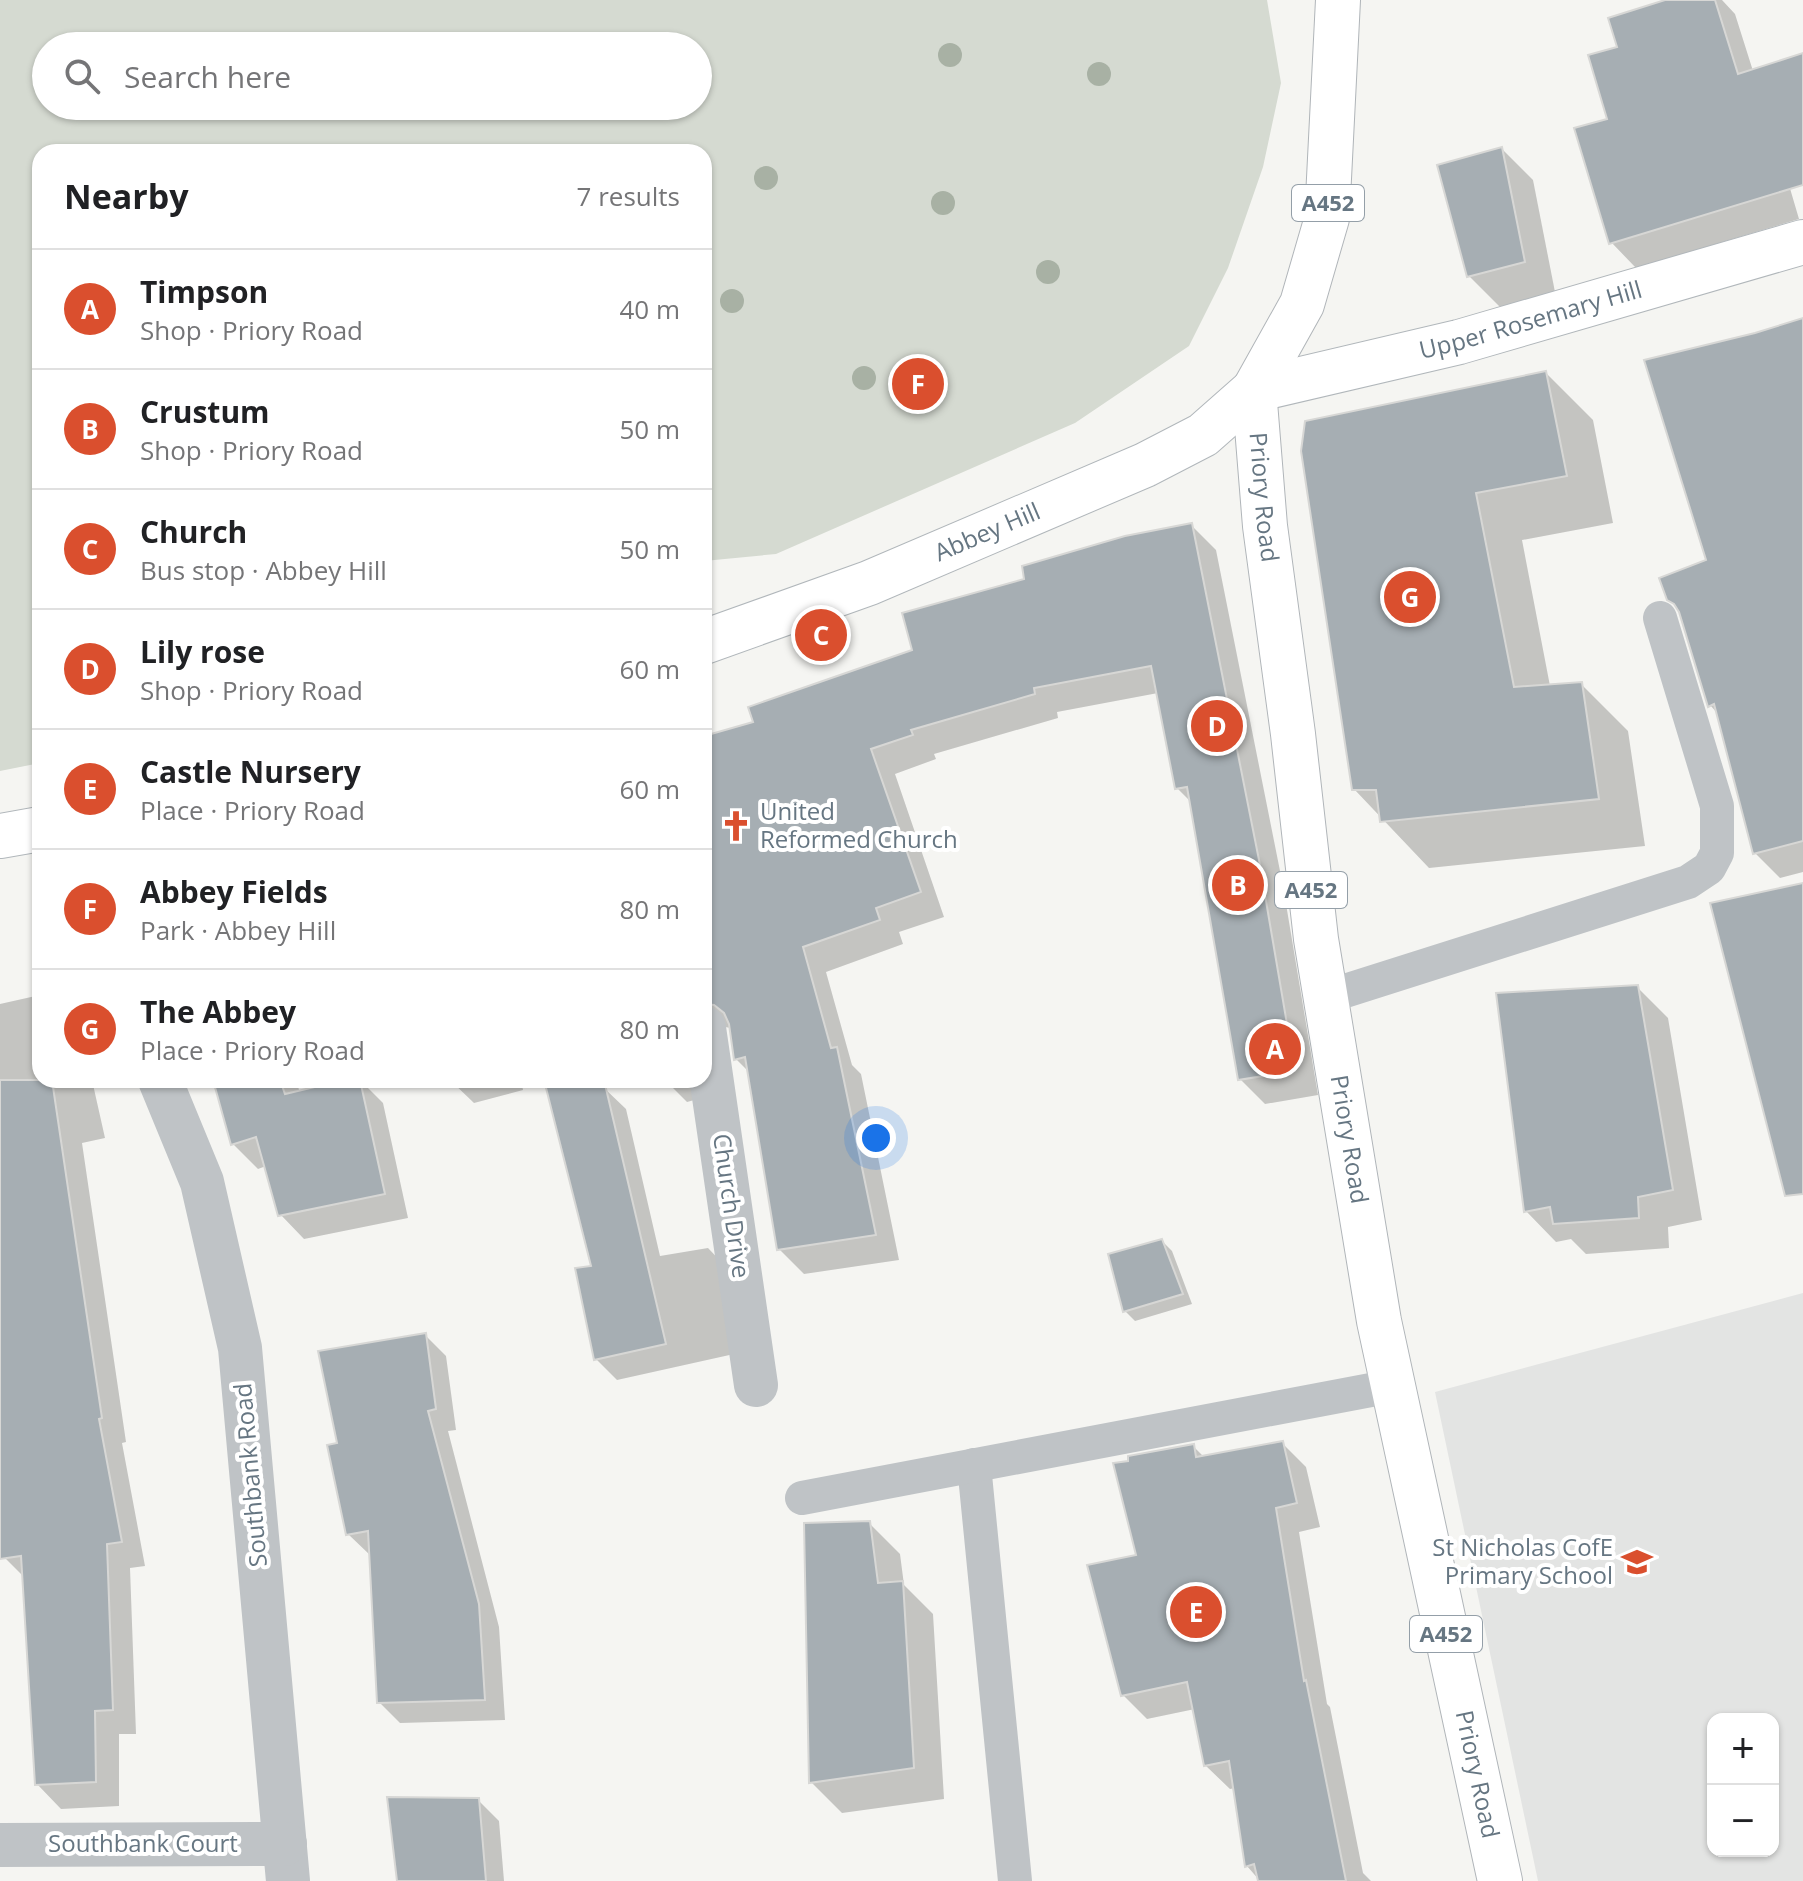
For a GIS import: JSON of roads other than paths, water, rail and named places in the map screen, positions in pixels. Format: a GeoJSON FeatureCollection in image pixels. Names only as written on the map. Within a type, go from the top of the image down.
{"type":"FeatureCollection","features":[{"type":"Feature","properties":{"kind":"main road","name":"A452"},"geometry":{"type":"LineString","coordinates":[[1254,390],[1302,304],[1327,218],[1338,0]]}},
{"type":"Feature","properties":{"kind":"main road","name":"Upper Rosemary Hill"},"geometry":{"type":"LineString","coordinates":[[1254,390],[1459,342],[1803,242]]}},
{"type":"Feature","properties":{"kind":"main road","name":"Abbey Hill"},"geometry":{"type":"LineString","coordinates":[[712,639],[869,583],[1145,465],[1203,435],[1254,390]]}},
{"type":"Feature","properties":{"kind":"main road","name":"Priory Road"},"geometry":{"type":"LineString","coordinates":[[1254,390],[1265,526],[1316,939],[1379,1321],[1500,1881]]}},
{"type":"Feature","properties":{"kind":"main road"},"geometry":{"type":"LineString","coordinates":[[0,836],[32,830]]}},
{"type":"Feature","properties":{"kind":"street","name":"Church Drive"},"geometry":{"type":"LineString","coordinates":[[712,1083],[756,1385]]}},
{"type":"Feature","properties":{"kind":"street","name":"Southbank Road"},"geometry":{"type":"LineString","coordinates":[[163,1088],[202,1182],[240,1348],[286,1862]]}},
{"type":"Feature","properties":{"kind":"street","name":"Southbank Court"},"geometry":{"type":"LineString","coordinates":[[0,1845],[286,1862]]}},
{"type":"Feature","properties":{"kind":"lane"},"geometry":{"type":"LineString","coordinates":[[1326,997],[1688,882],[1709,868],[1717,853],[1717,806],[1660,618]]}},
{"type":"Feature","properties":{"kind":"lane"},"geometry":{"type":"LineString","coordinates":[[802,1498],[1392,1386]]}},
{"type":"Feature","properties":{"kind":"lane"},"geometry":{"type":"LineString","coordinates":[[974,1465],[1015,1881]]}},
{"type":"Feature","properties":{"kind":"place","name":"Abbey Fields"},"geometry":{"type":"Point","coordinates":[918,384]}},
{"type":"Feature","properties":{"kind":"place","name":"The Abbey"},"geometry":{"type":"Point","coordinates":[1410,597]}},
{"type":"Feature","properties":{"kind":"place","name":"Church"},"geometry":{"type":"Point","coordinates":[821,635]}},
{"type":"Feature","properties":{"kind":"place","name":"Lily rose"},"geometry":{"type":"Point","coordinates":[1217,726]}},
{"type":"Feature","properties":{"kind":"place","name":"United Reformed Church"},"geometry":{"type":"Point","coordinates":[736,826]}},
{"type":"Feature","properties":{"kind":"place","name":"Crustum"},"geometry":{"type":"Point","coordinates":[1238,885]}},
{"type":"Feature","properties":{"kind":"place","name":"Timpson"},"geometry":{"type":"Point","coordinates":[1275,1049]}},
{"type":"Feature","properties":{"kind":"place","name":"St Nicholas CofE Primary School"},"geometry":{"type":"Point","coordinates":[1637,1562]}},
{"type":"Feature","properties":{"kind":"place","name":"Castle Nursery"},"geometry":{"type":"Point","coordinates":[1196,1612]}}]}
